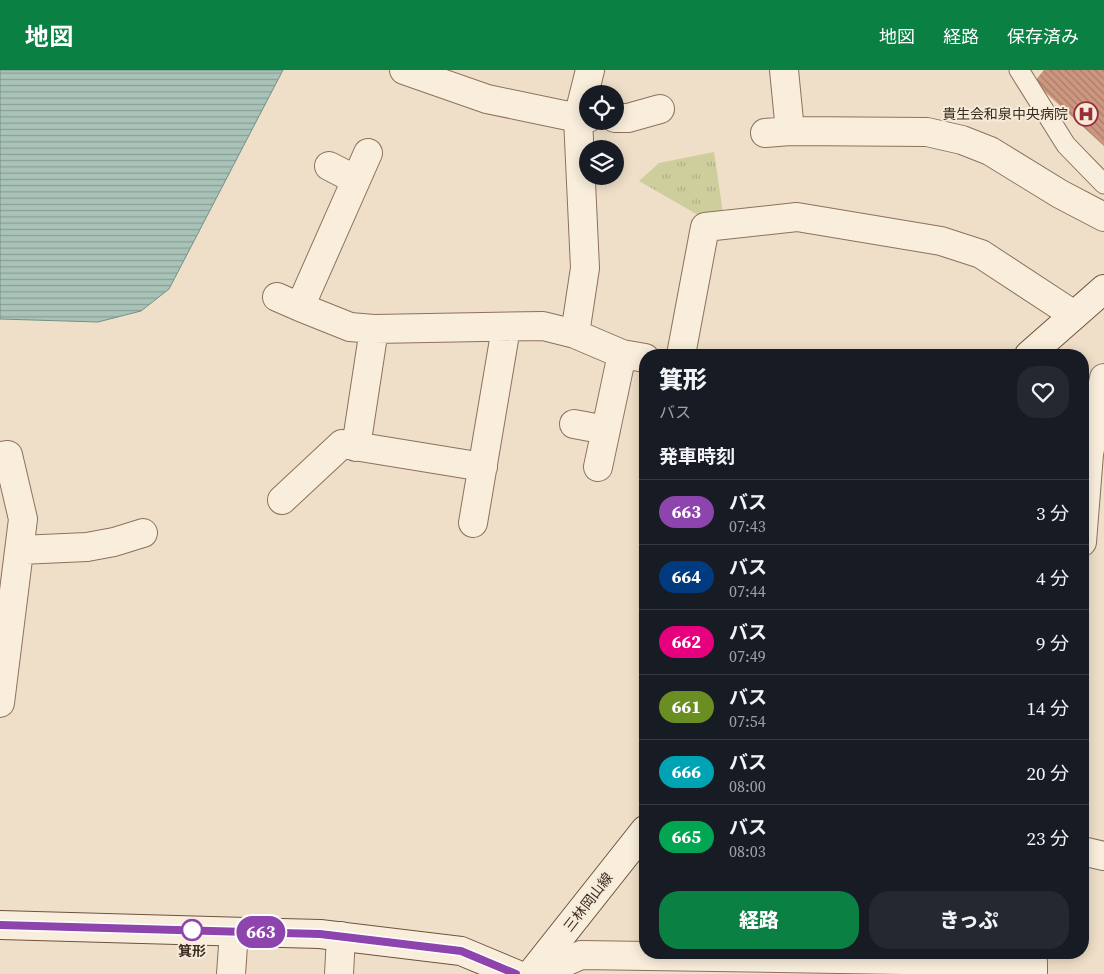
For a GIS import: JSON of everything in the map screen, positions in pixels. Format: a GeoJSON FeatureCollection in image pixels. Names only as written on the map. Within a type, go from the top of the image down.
{"type":"FeatureCollection","features":[{"type":"Feature","properties":{"kind":"street"},"geometry":{"type":"LineString","coordinates":[[404,70],[487,99],[579,117]]}},
{"type":"Feature","properties":{"kind":"street"},"geometry":{"type":"LineString","coordinates":[[588,85],[590,70]]}},
{"type":"Feature","properties":{"kind":"street"},"geometry":{"type":"LineString","coordinates":[[784,70],[777,132],[926,132],[962,140],[990,151],[1060,194],[1104,217]]}},
{"type":"Feature","properties":{"kind":"street"},"geometry":{"type":"LineString","coordinates":[[624,118],[660,109]]}},
{"type":"Feature","properties":{"kind":"street"},"geometry":{"type":"LineString","coordinates":[[576,334],[585,268],[583,130]]}},
{"type":"Feature","properties":{"kind":"street"},"geometry":{"type":"LineString","coordinates":[[368,153],[356,180],[288,302],[350,327],[374,329],[543,326],[576,334],[633,356],[606,430],[598,467]]}},
{"type":"Feature","properties":{"kind":"street"},"geometry":{"type":"LineString","coordinates":[[329,166],[356,180]]}},
{"type":"Feature","properties":{"kind":"street"},"geometry":{"type":"LineString","coordinates":[[682,349],[705,227],[797,217],[942,241],[981,254],[1074,315]]}},
{"type":"Feature","properties":{"kind":"street"},"geometry":{"type":"LineString","coordinates":[[1036,349],[1104,289]]}},
{"type":"Feature","properties":{"kind":"street"},"geometry":{"type":"LineString","coordinates":[[474,523],[506,328]]}},
{"type":"Feature","properties":{"kind":"street"},"geometry":{"type":"LineString","coordinates":[[356,447],[374,329]]}},
{"type":"Feature","properties":{"kind":"street"},"geometry":{"type":"LineString","coordinates":[[1089,441],[1104,378]]}},
{"type":"Feature","properties":{"kind":"street"},"geometry":{"type":"LineString","coordinates":[[574,424],[606,430]]}},
{"type":"Feature","properties":{"kind":"street"},"geometry":{"type":"LineString","coordinates":[[282,500],[342,444],[483,467]]}},
{"type":"Feature","properties":{"kind":"street"},"geometry":{"type":"LineString","coordinates":[[0,456],[8,455],[23,519],[14,538],[0,703]]}},
{"type":"Feature","properties":{"kind":"street"},"geometry":{"type":"LineString","coordinates":[[14,538],[86,547],[114,542],[143,533]]}},
{"type":"Feature","properties":{"kind":"street","name":"三林岡山線"},"geometry":{"type":"LineString","coordinates":[[531,974],[639,838]]}},
{"type":"Feature","properties":{"kind":"street"},"geometry":{"type":"LineString","coordinates":[[1089,853],[1104,856]]}},
{"type":"Feature","properties":{"kind":"street"},"geometry":{"type":"LineString","coordinates":[[0,925],[320,934],[461,951],[516,974]]}},
{"type":"Feature","properties":{"kind":"street"},"geometry":{"type":"LineString","coordinates":[[231,974],[234,932]]}},
{"type":"Feature","properties":{"kind":"street"},"geometry":{"type":"LineString","coordinates":[[339,974],[341,936]]}},
{"type":"Feature","properties":{"kind":"street"},"geometry":{"type":"LineString","coordinates":[[538,974],[581,955],[639,956]]}},
{"type":"Feature","properties":{"kind":"street"},"geometry":{"type":"LineString","coordinates":[[808,959],[1034,963]]}},
{"type":"Feature","properties":{"kind":"lane"},"geometry":{"type":"LineString","coordinates":[[1019,70],[1066,145],[1104,184]]}},
{"type":"Feature","properties":{"kind":"green space"},"geometry":{"type":"Polygon","coordinates":[[[714,152],[723,213],[698,215],[639,181],[659,163],[714,152]]]}},
{"type":"Feature","properties":{"kind":"shaded area"},"geometry":{"type":"Polygon","coordinates":[[[0,70],[283,70],[169,289],[141,311],[98,322],[0,319],[0,70]]]}},
{"type":"Feature","properties":{"kind":"building","name":"貴生会和泉中央病院"},"geometry":{"type":"Polygon","coordinates":[[[1044,70],[1104,70],[1104,146],[1034,82],[1044,70]]]}},
{"type":"Feature","properties":{"kind":"bus line","name":"663"},"geometry":{"type":"LineString","coordinates":[[0,925],[320,934],[461,951],[516,974]]}},
{"type":"Feature","properties":{"kind":"place","name":"貴生会和泉中央病院"},"geometry":{"type":"Point","coordinates":[1086,114]}},
{"type":"Feature","properties":{"kind":"place","name":"箕形"},"geometry":{"type":"Point","coordinates":[192,930]}}]}
